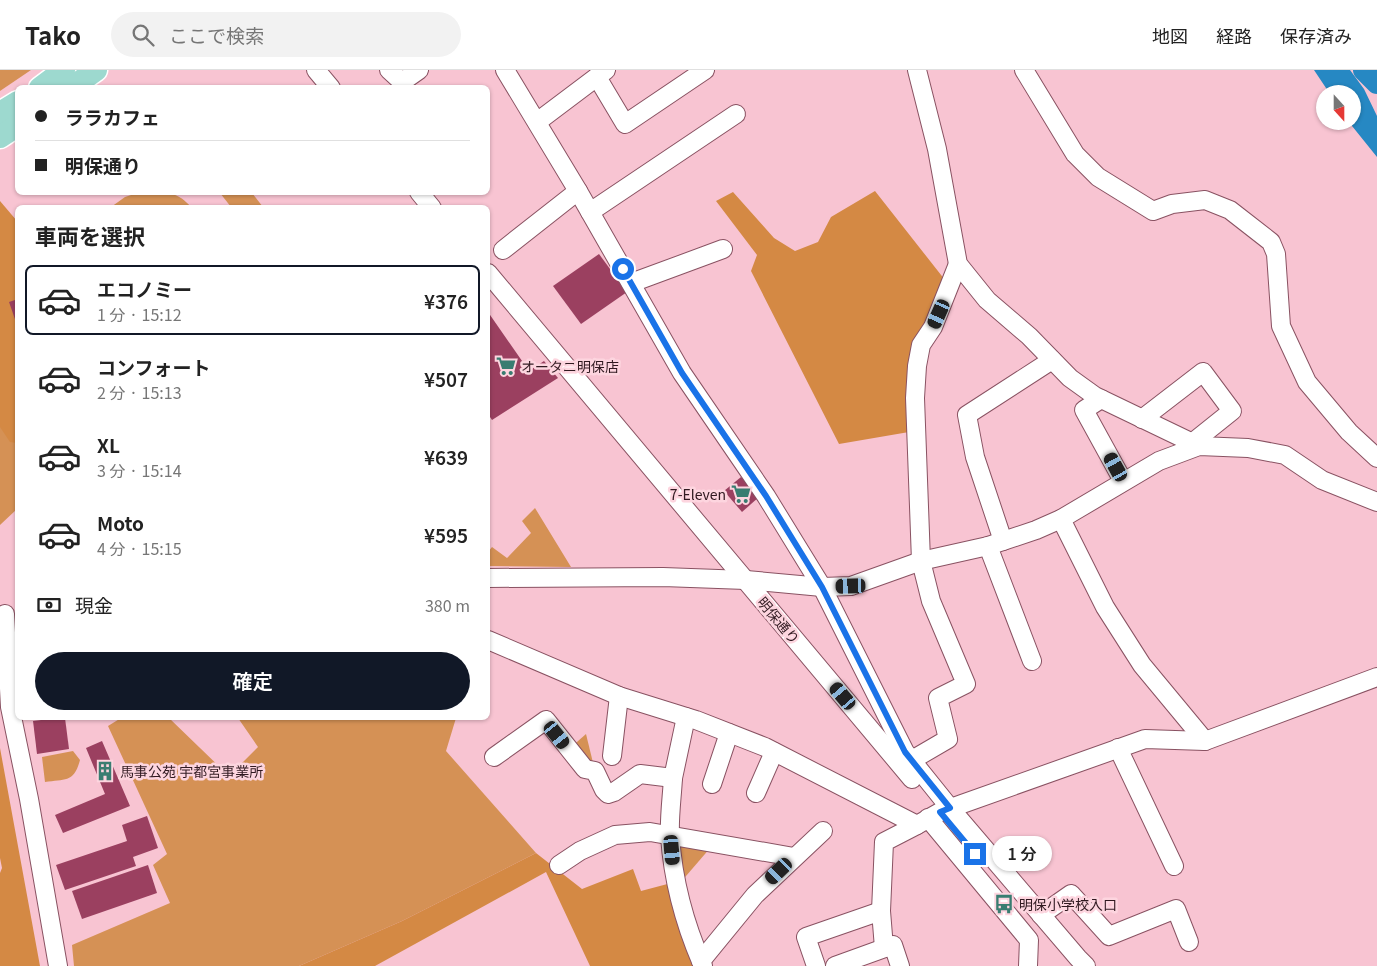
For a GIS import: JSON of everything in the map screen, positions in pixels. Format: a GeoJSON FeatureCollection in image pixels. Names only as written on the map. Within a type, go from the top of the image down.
{"type":"FeatureCollection","features":[{"type":"Feature","properties":{"kind":"main road"},"geometry":{"type":"LineString","coordinates":[[44,85],[64,70]]}},
{"type":"Feature","properties":{"kind":"main road"},"geometry":{"type":"LineString","coordinates":[[75,85],[96,70]]}},
{"type":"Feature","properties":{"kind":"main road"},"geometry":{"type":"LineString","coordinates":[[0,113],[15,104]]}},
{"type":"Feature","properties":{"kind":"main road"},"geometry":{"type":"LineString","coordinates":[[0,136],[15,127]]}},
{"type":"Feature","properties":{"kind":"street"},"geometry":{"type":"LineString","coordinates":[[316,70],[328,85]]}},
{"type":"Feature","properties":{"kind":"street"},"geometry":{"type":"LineString","coordinates":[[389,70],[402,82],[419,70]]}},
{"type":"Feature","properties":{"kind":"street"},"geometry":{"type":"LineString","coordinates":[[505,70],[578,191],[682,373],[766,496],[822,587],[905,752],[912,760],[934,816],[1028,940],[1028,966]]}},
{"type":"Feature","properties":{"kind":"street"},"geometry":{"type":"LineString","coordinates":[[537,122],[601,73],[625,124],[705,70]]}},
{"type":"Feature","properties":{"kind":"street"},"geometry":{"type":"LineString","coordinates":[[917,70],[937,149],[958,264],[987,300],[1029,336],[1070,378],[1095,396],[1196,445],[1248,448],[1286,455],[1322,480],[1377,502]]}},
{"type":"Feature","properties":{"kind":"street"},"geometry":{"type":"LineString","coordinates":[[1024,70],[1075,154],[1098,177],[1153,211],[1172,204],[1205,200],[1230,210],[1271,242],[1276,254],[1281,326],[1307,382],[1349,432],[1377,458]]}},
{"type":"Feature","properties":{"kind":"street"},"geometry":{"type":"LineString","coordinates":[[590,212],[736,114]]}},
{"type":"Feature","properties":{"kind":"street"},"geometry":{"type":"LineString","coordinates":[[503,250],[578,191]]}},
{"type":"Feature","properties":{"kind":"street"},"geometry":{"type":"LineString","coordinates":[[421,195],[430,205]]}},
{"type":"Feature","properties":{"kind":"street"},"geometry":{"type":"LineString","coordinates":[[631,283],[723,249]]}},
{"type":"Feature","properties":{"kind":"street"},"geometry":{"type":"LineString","coordinates":[[912,760],[948,739],[938,698],[966,684],[931,601],[921,561],[916,398],[917,366],[921,345],[933,327],[958,264]]}},
{"type":"Feature","properties":{"kind":"street","name":"明保通り"},"geometry":{"type":"LineString","coordinates":[[490,276],[746,580],[934,816],[1070,966]]}},
{"type":"Feature","properties":{"kind":"street"},"geometry":{"type":"LineString","coordinates":[[1032,661],[996,543],[967,415],[1052,360]]}},
{"type":"Feature","properties":{"kind":"street"},"geometry":{"type":"LineString","coordinates":[[490,578],[663,577],[746,580],[822,587],[851,586],[921,561],[996,543],[1036,530],[1061,519],[1159,461],[1196,445],[1232,412],[1202,372],[1142,419]]}},
{"type":"Feature","properties":{"kind":"street"},"geometry":{"type":"LineString","coordinates":[[1101,399],[1084,410],[1123,481]]}},
{"type":"Feature","properties":{"kind":"street"},"geometry":{"type":"LineString","coordinates":[[1061,519],[1105,607],[1142,664],[1205,741]]}},
{"type":"Feature","properties":{"kind":"street"},"geometry":{"type":"LineString","coordinates":[[8,613],[10,707],[29,799],[58,966]]}},
{"type":"Feature","properties":{"kind":"street"},"geometry":{"type":"LineString","coordinates":[[490,641],[619,696],[729,733],[934,816],[1041,915],[1086,966]]}},
{"type":"Feature","properties":{"kind":"street"},"geometry":{"type":"LineString","coordinates":[[884,948],[882,911],[884,842],[934,816],[1118,748],[1145,739],[1205,741],[1377,677]]}},
{"type":"Feature","properties":{"kind":"street"},"geometry":{"type":"LineString","coordinates":[[612,756],[619,696]]}},
{"type":"Feature","properties":{"kind":"street"},"geometry":{"type":"LineString","coordinates":[[686,717],[673,778],[670,834],[675,882],[702,964]]}},
{"type":"Feature","properties":{"kind":"street"},"geometry":{"type":"LineString","coordinates":[[494,757],[546,720],[585,769],[595,771],[604,790],[608,794],[640,774],[673,778]]}},
{"type":"Feature","properties":{"kind":"street"},"geometry":{"type":"LineString","coordinates":[[712,784],[729,733]]}},
{"type":"Feature","properties":{"kind":"street"},"geometry":{"type":"LineString","coordinates":[[1118,748],[1174,866]]}},
{"type":"Feature","properties":{"kind":"street"},"geometry":{"type":"LineString","coordinates":[[756,793],[774,752]]}},
{"type":"Feature","properties":{"kind":"street"},"geometry":{"type":"LineString","coordinates":[[702,964],[755,895],[823,830]]}},
{"type":"Feature","properties":{"kind":"street"},"geometry":{"type":"LineString","coordinates":[[559,864],[580,851],[615,835],[650,832],[794,857]]}},
{"type":"Feature","properties":{"kind":"street"},"geometry":{"type":"LineString","coordinates":[[1041,915],[1071,894],[1109,936],[1176,909],[1189,942]]}},
{"type":"Feature","properties":{"kind":"street"},"geometry":{"type":"LineString","coordinates":[[816,966],[806,937],[882,911]]}},
{"type":"Feature","properties":{"kind":"street"},"geometry":{"type":"LineString","coordinates":[[835,966],[893,946],[900,966]]}},
{"type":"Feature","properties":{"kind":"shaded area"},"geometry":{"type":"Polygon","coordinates":[[[0,70],[31,70],[0,91],[0,70]]]}},
{"type":"Feature","properties":{"kind":"shaded area"},"geometry":{"type":"Polygon","coordinates":[[[875,191],[945,280],[909,432],[839,444],[751,271],[757,255],[716,201],[733,192],[774,238],[795,251],[818,242],[831,217],[875,191]]]}},
{"type":"Feature","properties":{"kind":"shaded area"},"geometry":{"type":"Polygon","coordinates":[[[131,195],[176,195],[189,205],[114,205],[131,195]]]}},
{"type":"Feature","properties":{"kind":"shaded area"},"geometry":{"type":"Polygon","coordinates":[[[222,195],[254,195],[261,205],[229,205],[222,195]]]}},
{"type":"Feature","properties":{"kind":"shaded area"},"geometry":{"type":"Polygon","coordinates":[[[0,201],[15,219],[15,443],[10,442],[0,427],[0,201]]]}},
{"type":"Feature","properties":{"kind":"shaded area"},"geometry":{"type":"Polygon","coordinates":[[[0,426],[15,438],[15,511],[0,525],[0,426]]]}},
{"type":"Feature","properties":{"kind":"shaded area"},"geometry":{"type":"Polygon","coordinates":[[[535,508],[571,567],[490,566],[490,550],[492,547],[507,558],[531,533],[522,521],[535,508]]]}},
{"type":"Feature","properties":{"kind":"shaded area"},"geometry":{"type":"Polygon","coordinates":[[[118,720],[171,720],[229,776],[258,747],[239,720],[455,720],[446,751],[536,853],[402,921],[299,966],[74,966],[72,945],[170,903],[153,865],[167,854],[108,726],[118,720]]]}},
{"type":"Feature","properties":{"kind":"shaded area"},"geometry":{"type":"Polygon","coordinates":[[[586,734],[595,771],[569,749],[586,734]]]}},
{"type":"Feature","properties":{"kind":"shaded area"},"geometry":{"type":"Polygon","coordinates":[[[0,748],[40,966],[0,966],[0,873],[2,868],[0,858],[0,748]]]}},
{"type":"Feature","properties":{"kind":"shaded area"},"geometry":{"type":"Polygon","coordinates":[[[73,751],[80,760],[75,773],[68,779],[45,782],[42,757],[73,751]]]}},
{"type":"Feature","properties":{"kind":"shaded area"},"geometry":{"type":"Polygon","coordinates":[[[680,842],[711,847],[680,883],[674,847],[680,842]]]}},
{"type":"Feature","properties":{"kind":"shaded area"},"geometry":{"type":"Polygon","coordinates":[[[536,853],[582,889],[633,869],[641,891],[675,882],[703,966],[590,966],[546,872],[375,966],[299,966],[402,921],[536,853]]]}},
{"type":"Feature","properties":{"kind":"water"},"geometry":{"type":"Polygon","coordinates":[[[1314,70],[1350,70],[1364,89],[1377,116],[1377,157],[1355,130],[1361,130],[1361,85],[1324,85],[1314,70]]]}},
{"type":"Feature","properties":{"kind":"building"},"geometry":{"type":"Polygon","coordinates":[[[599,254],[627,292],[581,324],[553,286],[599,254]]]}},
{"type":"Feature","properties":{"kind":"building"},"geometry":{"type":"Polygon","coordinates":[[[15,300],[15,319],[9,302],[15,300]]]}},
{"type":"Feature","properties":{"kind":"building","name":"オータニ明保店"},"geometry":{"type":"Polygon","coordinates":[[[490,315],[529,371],[544,361],[558,378],[492,420],[490,417],[490,315]]]}},
{"type":"Feature","properties":{"kind":"building","name":"7-Eleven"},"geometry":{"type":"Polygon","coordinates":[[[741,477],[759,497],[742,512],[724,491],[741,477]]]}},
{"type":"Feature","properties":{"kind":"building"},"geometry":{"type":"Polygon","coordinates":[[[65,720],[69,749],[37,754],[33,721],[65,720]]]}},
{"type":"Feature","properties":{"kind":"building","name":"馬事公苑 宇都宮事業所"},"geometry":{"type":"Polygon","coordinates":[[[102,741],[130,806],[63,833],[55,815],[105,794],[86,748],[102,741]]]}},
{"type":"Feature","properties":{"kind":"building"},"geometry":{"type":"Polygon","coordinates":[[[147,816],[158,848],[133,857],[136,866],[65,890],[56,865],[127,841],[122,825],[147,816]]]}},
{"type":"Feature","properties":{"kind":"building"},"geometry":{"type":"Polygon","coordinates":[[[148,865],[157,893],[82,919],[72,891],[148,865]]]}},
{"type":"Feature","properties":{"kind":"waterway"},"geometry":{"type":"LineString","coordinates":[[1364,70],[1377,83]]}},
{"type":"Feature","properties":{"kind":"place","name":"オータニ明保店"},"geometry":{"type":"Point","coordinates":[506,366]}},
{"type":"Feature","properties":{"kind":"place","name":"7-Eleven"},"geometry":{"type":"Point","coordinates":[741,494]}},
{"type":"Feature","properties":{"kind":"place","name":"馬事公苑 宇都宮事業所"},"geometry":{"type":"Point","coordinates":[105,771]}},
{"type":"Feature","properties":{"kind":"place","name":"明保小学校入口"},"geometry":{"type":"Point","coordinates":[1004,904]}},
{"type":"Feature","properties":{"kind":"route"},"geometry":{"type":"LineString","coordinates":[[623,269],[682,373],[766,496],[822,587],[905,752],[950,808],[940,812],[975,854]]}}]}
